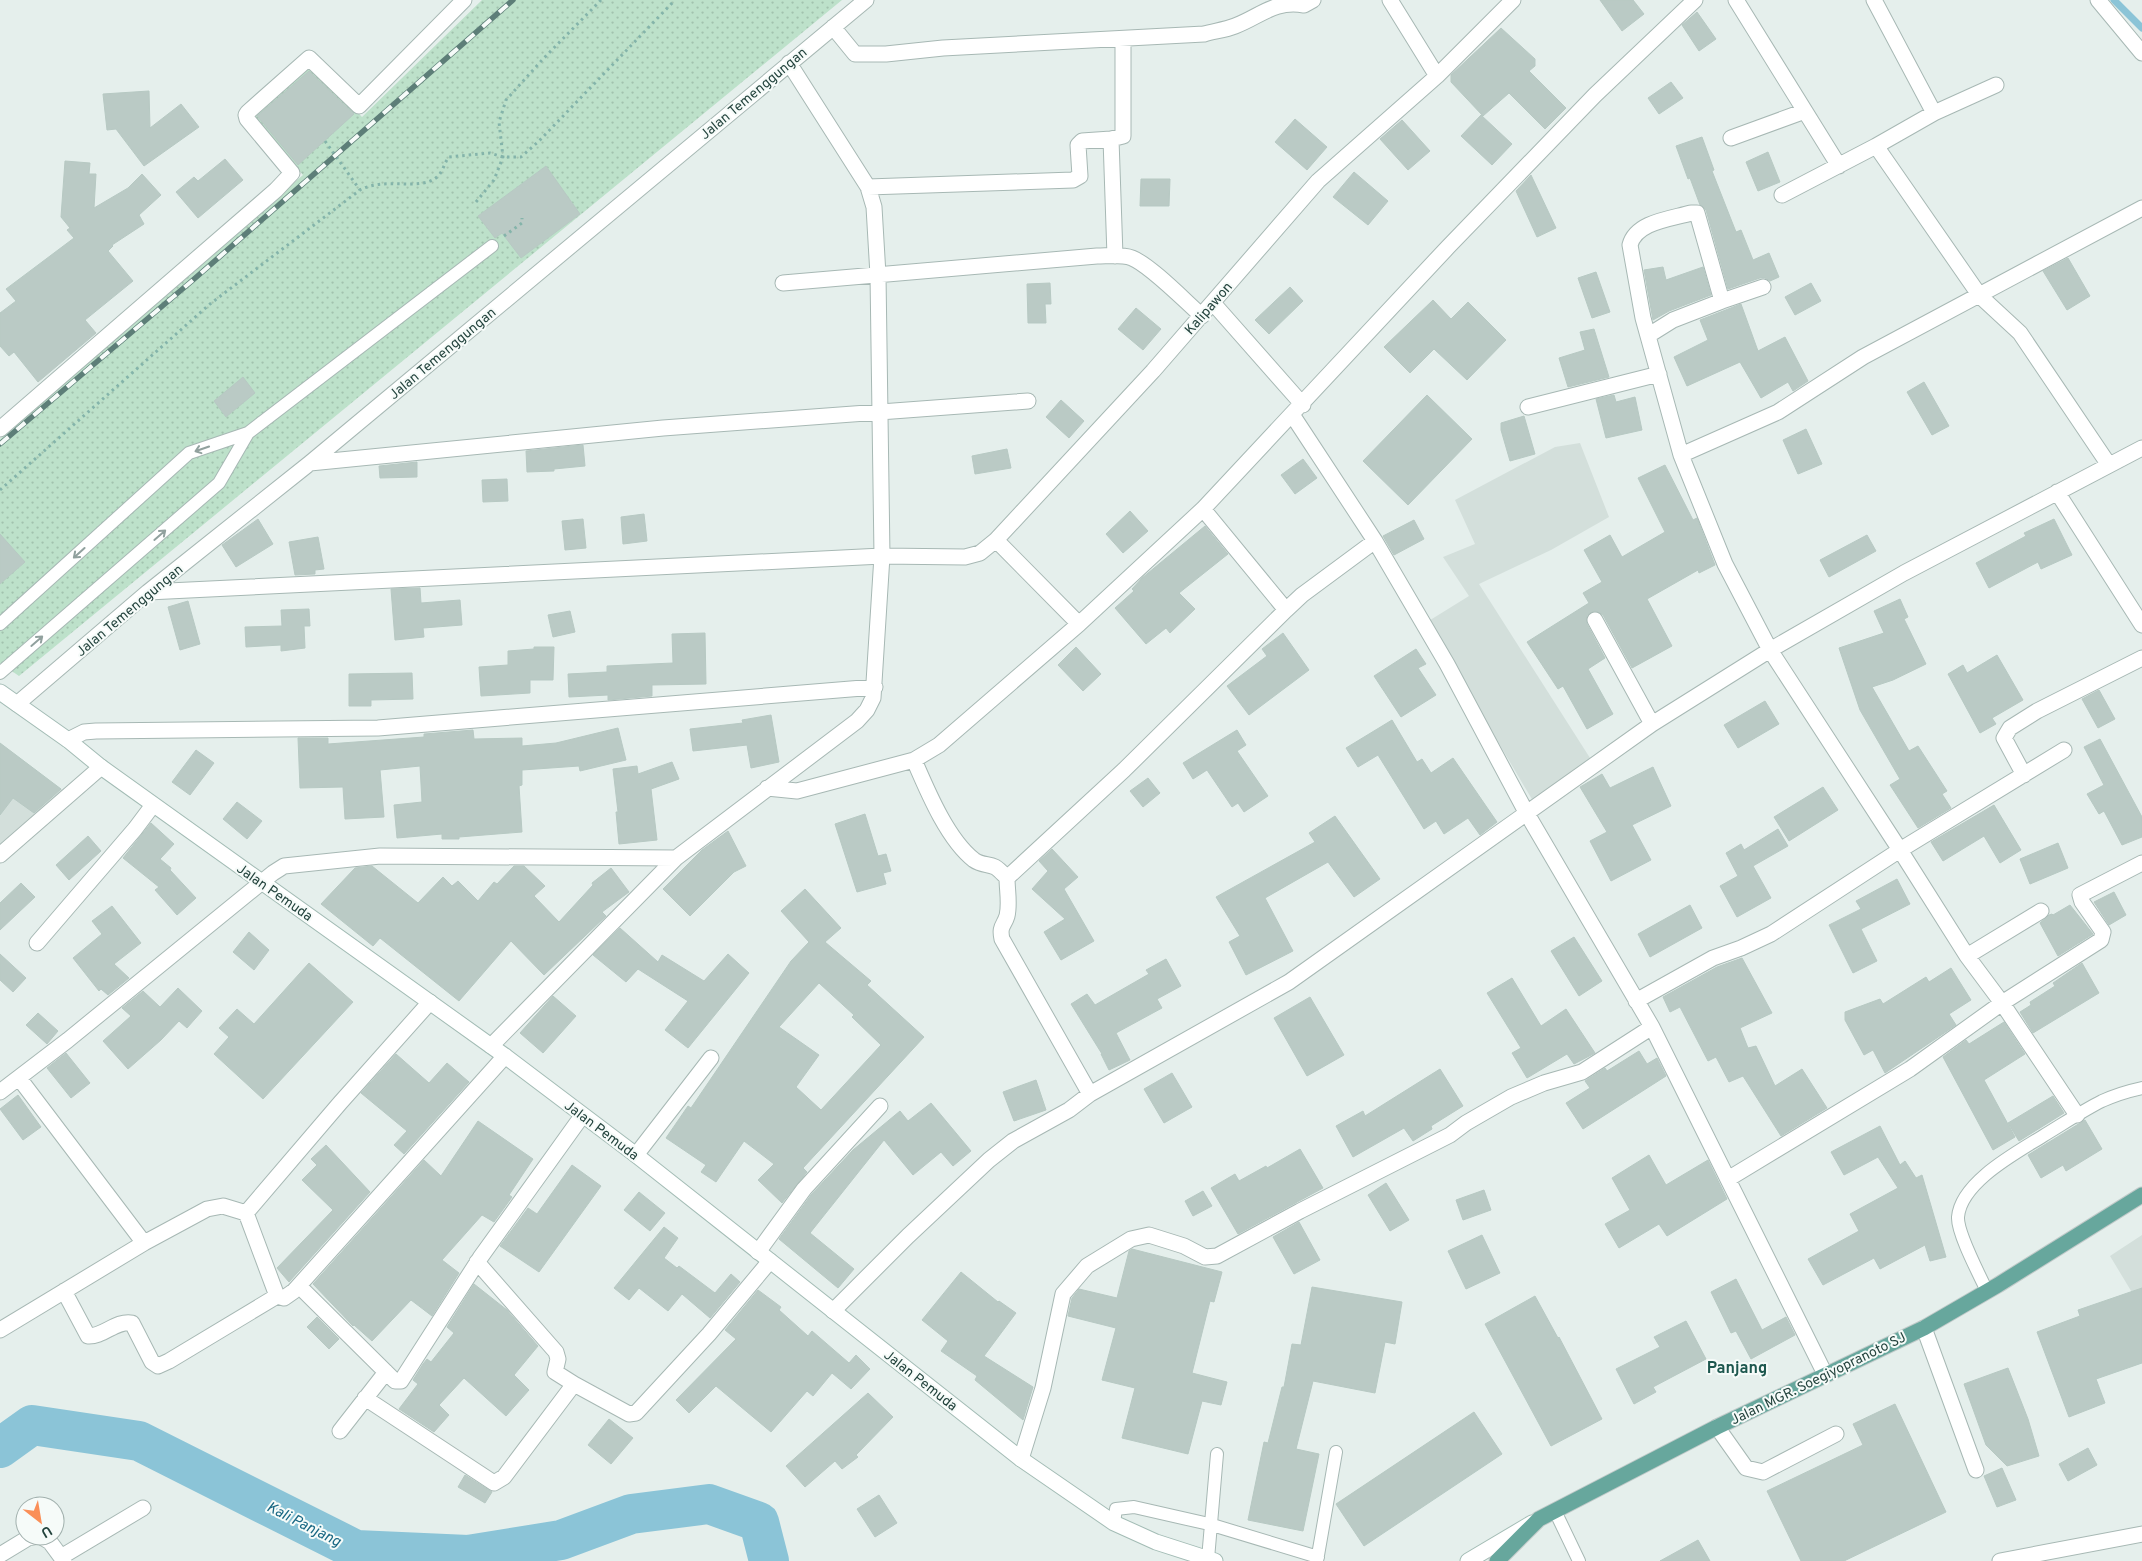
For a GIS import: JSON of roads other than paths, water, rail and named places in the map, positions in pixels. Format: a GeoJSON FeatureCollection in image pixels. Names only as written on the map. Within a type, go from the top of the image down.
{"type":"FeatureCollection","features":[{"type":"Feature","properties":{"kind":"main road","name":"Jalan MGR. Soegiyopranoto SJ"},"geometry":{"type":"LineString","coordinates":[[1497,1561],[1539,1519],[1717,1427],[1924,1328],[2142,1195]]}},
{"type":"Feature","properties":{"kind":"street"},"geometry":{"type":"LineString","coordinates":[[0,429],[276,190],[292,173],[247,119],[246,115],[248,112],[309,58],[359,106],[464,0]]}},
{"type":"Feature","properties":{"kind":"street","name":"Jalan Temenggungan"},"geometry":{"type":"LineString","coordinates":[[16,704],[148,592],[310,463],[789,62],[866,0]]}},
{"type":"Feature","properties":{"kind":"street"},"geometry":{"type":"LineString","coordinates":[[833,27],[852,51],[858,55],[1204,34],[1235,26],[1279,3],[1294,2],[1304,5],[1313,0]]}},
{"type":"Feature","properties":{"kind":"street"},"geometry":{"type":"LineString","coordinates":[[1390,0],[1437,76]]}},
{"type":"Feature","properties":{"kind":"street","name":"Kalipawon"},"geometry":{"type":"LineString","coordinates":[[148,592],[882,556],[965,557],[980,553],[996,540],[1202,316],[1318,181],[1437,76],[1513,0]]}},
{"type":"Feature","properties":{"kind":"street"},"geometry":{"type":"LineString","coordinates":[[766,788],[797,791],[914,760],[939,745],[1078,624],[1203,509],[1249,458],[1298,410],[1448,247],[1595,96],[1695,0]]}},
{"type":"Feature","properties":{"kind":"street"},"geometry":{"type":"LineString","coordinates":[[1736,0],[1839,166]]}},
{"type":"Feature","properties":{"kind":"street"},"geometry":{"type":"LineString","coordinates":[[1874,0],[1934,113]]}},
{"type":"Feature","properties":{"kind":"street"},"geometry":{"type":"LineString","coordinates":[[2098,0],[2142,53]]}},
{"type":"Feature","properties":{"kind":"street"},"geometry":{"type":"LineString","coordinates":[[868,187],[1073,180],[1080,176],[1078,145],[1082,141],[1111,139],[1123,136],[1123,38]]}},
{"type":"Feature","properties":{"kind":"street"},"geometry":{"type":"LineString","coordinates":[[491,1046],[676,858],[857,720],[867,710],[873,698],[882,556],[878,275],[874,207],[868,187],[789,62]]}},
{"type":"Feature","properties":{"kind":"street"},"geometry":{"type":"LineString","coordinates":[[1782,195],[1839,166],[1934,113],[1996,85]]}},
{"type":"Feature","properties":{"kind":"street"},"geometry":{"type":"LineString","coordinates":[[1731,138],[1805,111]]}},
{"type":"Feature","properties":{"kind":"street"},"geometry":{"type":"LineString","coordinates":[[1111,139],[1116,256]]}},
{"type":"Feature","properties":{"kind":"street"},"geometry":{"type":"LineString","coordinates":[[1876,146],[1980,296],[2020,333],[2109,465]]}},
{"type":"Feature","properties":{"kind":"street"},"geometry":{"type":"LineString","coordinates":[[1681,455],[1778,412],[1864,357],[2142,208]]}},
{"type":"Feature","properties":{"kind":"street"},"geometry":{"type":"LineString","coordinates":[[1722,301],[1700,217],[1697,213],[1691,213],[1639,229],[1632,236],[1630,245],[1643,318],[1681,455],[1725,564],[1770,650],[1967,956],[2077,1114]]}},
{"type":"Feature","properties":{"kind":"street"},"geometry":{"type":"LineString","coordinates":[[783,283],[1116,256],[1132,258],[1145,266],[1202,316]]}},
{"type":"Feature","properties":{"kind":"street"},"geometry":{"type":"LineString","coordinates":[[1649,335],[1673,320],[1763,287]]}},
{"type":"Feature","properties":{"kind":"street"},"geometry":{"type":"LineString","coordinates":[[1213,303],[1298,410],[1447,664],[1526,812],[1652,1027],[1826,1374]]}},
{"type":"Feature","properties":{"kind":"street"},"geometry":{"type":"LineString","coordinates":[[1528,407],[1659,374]]}},
{"type":"Feature","properties":{"kind":"street"},"geometry":{"type":"LineString","coordinates":[[310,463],[663,428],[1028,401]]}},
{"type":"Feature","properties":{"kind":"street"},"geometry":{"type":"LineString","coordinates":[[833,1311],[908,1236],[990,1160],[1014,1142],[1069,1110],[1090,1094],[1289,982],[1652,724],[1770,650],[1904,573],[2142,448]]}},
{"type":"Feature","properties":{"kind":"street"},"geometry":{"type":"LineString","coordinates":[[2057,492],[2142,625]]}},
{"type":"Feature","properties":{"kind":"street"},"geometry":{"type":"LineString","coordinates":[[1203,509],[1286,610]]}},
{"type":"Feature","properties":{"kind":"street"},"geometry":{"type":"LineString","coordinates":[[996,540],[1078,624]]}},
{"type":"Feature","properties":{"kind":"street"},"geometry":{"type":"LineString","coordinates":[[1007,878],[1124,770],[1302,595],[1375,541]]}},
{"type":"Feature","properties":{"kind":"street"},"geometry":{"type":"LineString","coordinates":[[1595,620],[1652,724]]}},
{"type":"Feature","properties":{"kind":"street"},"geometry":{"type":"LineString","coordinates":[[2024,775],[2004,738],[2010,728],[2037,711],[2142,658]]}},
{"type":"Feature","properties":{"kind":"street"},"geometry":{"type":"LineString","coordinates":[[68,740],[84,732],[96,731],[378,728],[875,687]]}},
{"type":"Feature","properties":{"kind":"street","name":"Jalan Pemuda"},"geometry":{"type":"LineString","coordinates":[[0,692],[68,740],[153,805],[505,1056],[636,1155],[1021,1459],[1114,1524],[1156,1542],[1210,1560]]}},
{"type":"Feature","properties":{"kind":"street"},"geometry":{"type":"LineString","coordinates":[[1636,1001],[1713,958],[1771,934],[1900,850],[2064,750]]}},
{"type":"Feature","properties":{"kind":"street"},"geometry":{"type":"LineString","coordinates":[[914,760],[932,801],[954,838],[973,860],[984,866],[997,868],[1007,878],[1008,906],[1007,918],[1000,931],[1002,939],[1090,1094]]}},
{"type":"Feature","properties":{"kind":"street"},"geometry":{"type":"LineString","coordinates":[[0,855],[101,767]]}},
{"type":"Feature","properties":{"kind":"street"},"geometry":{"type":"LineString","coordinates":[[37,943],[135,829],[153,805]]}},
{"type":"Feature","properties":{"kind":"street"},"geometry":{"type":"LineString","coordinates":[[0,1092],[20,1078],[260,882],[284,866],[380,856],[676,858]]}},
{"type":"Feature","properties":{"kind":"street"},"geometry":{"type":"LineString","coordinates":[[1728,1179],[1910,1070],[2002,1004],[2101,940],[2103,932],[2082,902],[2080,895],[2142,863]]}},
{"type":"Feature","properties":{"kind":"street"},"geometry":{"type":"LineString","coordinates":[[1967,956],[2041,911]]}},
{"type":"Feature","properties":{"kind":"street"},"geometry":{"type":"LineString","coordinates":[[246,1213],[430,1002]]}},
{"type":"Feature","properties":{"kind":"street"},"geometry":{"type":"LineString","coordinates":[[1021,1459],[1043,1388],[1063,1294],[1087,1266],[1131,1239],[1148,1234],[1184,1246],[1205,1257],[1217,1256],[1300,1211],[1450,1135],[1466,1123],[1511,1097],[1582,1072],[1652,1027]]}},
{"type":"Feature","properties":{"kind":"street"},"geometry":{"type":"LineString","coordinates":[[64,1291],[88,1336],[94,1336],[126,1322],[132,1324],[152,1362],[158,1366],[278,1296],[284,1298],[299,1286],[505,1056]]}},
{"type":"Feature","properties":{"kind":"street"},"geometry":{"type":"LineString","coordinates":[[636,1155],[710,1058]]}},
{"type":"Feature","properties":{"kind":"street"},"geometry":{"type":"LineString","coordinates":[[20,1078],[144,1243]]}},
{"type":"Feature","properties":{"kind":"street"},"geometry":{"type":"LineString","coordinates":[[477,1262],[556,1352],[558,1359],[554,1372],[629,1414],[636,1413],[709,1334],[764,1256],[804,1189],[880,1106]]}},
{"type":"Feature","properties":{"kind":"street"},"geometry":{"type":"LineString","coordinates":[[299,1286],[395,1381],[401,1382],[477,1262],[582,1116]]}},
{"type":"Feature","properties":{"kind":"street"},"geometry":{"type":"LineString","coordinates":[[0,1330],[144,1243],[207,1209],[223,1206],[246,1213]]}},
{"type":"Feature","properties":{"kind":"street"},"geometry":{"type":"LineString","coordinates":[[246,1213],[278,1296]]}},
{"type":"Feature","properties":{"kind":"street"},"geometry":{"type":"LineString","coordinates":[[1924,1328],[1976,1470]]}},
{"type":"Feature","properties":{"kind":"street"},"geometry":{"type":"LineString","coordinates":[[340,1431],[386,1372]]}},
{"type":"Feature","properties":{"kind":"street"},"geometry":{"type":"LineString","coordinates":[[365,1398],[494,1483],[504,1477],[574,1384]]}},
{"type":"Feature","properties":{"kind":"street"},"geometry":{"type":"LineString","coordinates":[[1717,1427],[1746,1468],[1763,1472],[1836,1434]]}},
{"type":"Feature","properties":{"kind":"street"},"geometry":{"type":"LineString","coordinates":[[53,1546],[63,1559],[143,1508]]}},
{"type":"Feature","properties":{"kind":"street"},"geometry":{"type":"LineString","coordinates":[[1468,1561],[1539,1519]]}},
{"type":"Feature","properties":{"kind":"street"},"geometry":{"type":"LineString","coordinates":[[2000,1561],[2142,1534]]}},
{"type":"Feature","properties":{"kind":"street"},"geometry":{"type":"LineString","coordinates":[[0,1554],[15,1545]]}},
{"type":"Feature","properties":{"kind":"lane"},"geometry":{"type":"LineString","coordinates":[[0,624],[189,453],[248,433],[492,246]]}},
{"type":"Feature","properties":{"kind":"lane"},"geometry":{"type":"LineString","coordinates":[[0,673],[219,483],[248,433]]}},
{"type":"Feature","properties":{"kind":"lane"},"geometry":{"type":"LineString","coordinates":[[1987,1291],[1970,1255],[1958,1218],[1962,1201],[1993,1168],[2077,1114],[2104,1100],[2142,1088]]}},
{"type":"Feature","properties":{"kind":"lane"},"geometry":{"type":"LineString","coordinates":[[1114,1524],[1116,1509],[1134,1507],[1209,1524],[1318,1559],[1336,1452]]}},
{"type":"Feature","properties":{"kind":"lane"},"geometry":{"type":"LineString","coordinates":[[1210,1560],[1209,1524],[1218,1454]]}},
{"type":"Feature","properties":{"kind":"lane"},"geometry":{"type":"LineString","coordinates":[[1555,1511],[1579,1561]]}},
{"type":"Feature","properties":{"kind":"waterway"},"geometry":{"type":"LineString","coordinates":[[2114,0],[2142,28]]}},
{"type":"Feature","properties":{"kind":"waterway","name":"Kali Panjang"},"geometry":{"type":"LineString","coordinates":[[0,1448],[32,1425],[139,1441],[356,1550],[468,1555],[561,1540],[631,1514],[709,1504],[759,1522],[769,1561]]}},
{"type":"Feature","properties":{"kind":"railway"},"geometry":{"type":"LineString","coordinates":[[0,444],[193,280],[513,0]]}},
{"type":"Feature","properties":{"kind":"district","name":"Panjang"},"geometry":{"type":"Point","coordinates":[1737,1367]}}]}
